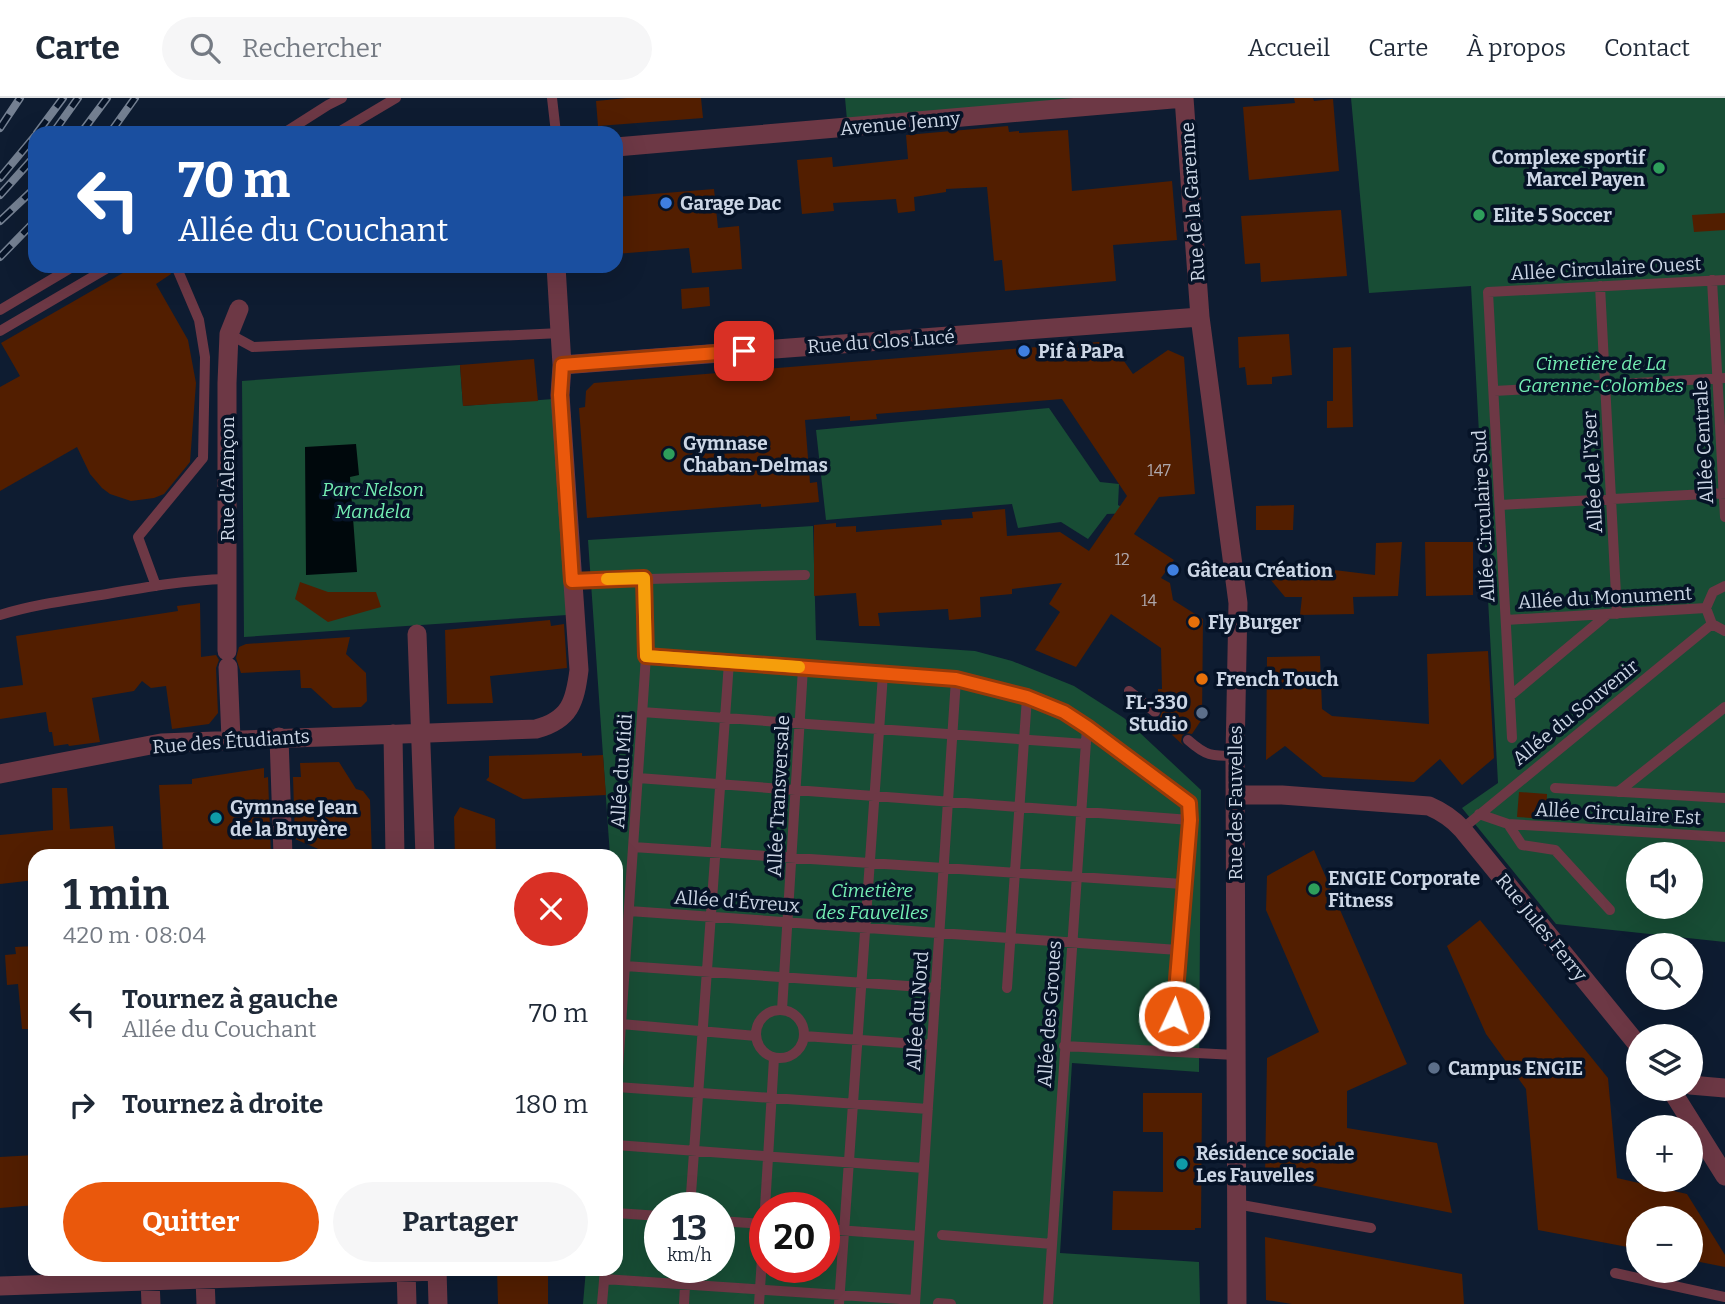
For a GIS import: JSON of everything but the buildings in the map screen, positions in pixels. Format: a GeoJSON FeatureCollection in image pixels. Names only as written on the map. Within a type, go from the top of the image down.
{"type":"FeatureCollection","features":[{"type":"Feature","properties":{"kind":"street","name":"Avenue Jenny"},"geometry":{"type":"LineString","coordinates":[[623,146],[1184,98]]}},
{"type":"Feature","properties":{"kind":"street","name":"Rue de la Garenne"},"geometry":{"type":"LineString","coordinates":[[1184,98],[1200,311]]}},
{"type":"Feature","properties":{"kind":"street","name":"Rue des Étudiants"},"geometry":{"type":"LineString","coordinates":[[0,774],[161,743],[536,729],[552,724],[567,713],[576,694],[579,670],[560,395],[562,360],[557,273]]}},
{"type":"Feature","properties":{"kind":"street","name":"Rue d'Alençon"},"geometry":{"type":"LineString","coordinates":[[231,739],[226,579],[229,334],[239,309]]}},
{"type":"Feature","properties":{"kind":"street","name":"Rue du Clos Lucé"},"geometry":{"type":"LineString","coordinates":[[562,360],[1200,311]]}},
{"type":"Feature","properties":{"kind":"street","name":"Rue des Fauvelles"},"geometry":{"type":"LineString","coordinates":[[1200,311],[1238,603],[1235,756],[1237,1304]]}},
{"type":"Feature","properties":{"kind":"street"},"geometry":{"type":"LineString","coordinates":[[417,634],[425,849]]}},
{"type":"Feature","properties":{"kind":"street"},"geometry":{"type":"LineString","coordinates":[[393,734],[395,849]]}},
{"type":"Feature","properties":{"kind":"street"},"geometry":{"type":"LineString","coordinates":[[279,737],[283,849]]}},
{"type":"Feature","properties":{"kind":"street","name":"Rue Jules Ferry"},"geometry":{"type":"LineString","coordinates":[[1235,795],[1282,795],[1429,806],[1451,817],[1626,1030]]}},
{"type":"Feature","properties":{"kind":"street"},"geometry":{"type":"LineString","coordinates":[[1703,1086],[1725,1088]]}},
{"type":"Feature","properties":{"kind":"street"},"geometry":{"type":"LineString","coordinates":[[1678,1101],[1725,1176]]}},
{"type":"Feature","properties":{"kind":"street"},"geometry":{"type":"LineString","coordinates":[[0,1286],[244,1276]]}},
{"type":"Feature","properties":{"kind":"street"},"geometry":{"type":"LineString","coordinates":[[406,1276],[407,1304]]}},
{"type":"Feature","properties":{"kind":"street"},"geometry":{"type":"LineString","coordinates":[[437,1276],[438,1304]]}},
{"type":"Feature","properties":{"kind":"street"},"geometry":{"type":"LineString","coordinates":[[205,1279],[206,1304]]}},
{"type":"Feature","properties":{"kind":"street"},"geometry":{"type":"LineString","coordinates":[[150,1281],[151,1304]]}},
{"type":"Feature","properties":{"kind":"lane"},"geometry":{"type":"LineString","coordinates":[[296,126],[342,98]]}},
{"type":"Feature","properties":{"kind":"lane"},"geometry":{"type":"LineString","coordinates":[[349,126],[397,98]]}},
{"type":"Feature","properties":{"kind":"lane"},"geometry":{"type":"LineString","coordinates":[[552,98],[555,126]]}},
{"type":"Feature","properties":{"kind":"lane"},"geometry":{"type":"LineString","coordinates":[[0,310],[62,273]]}},
{"type":"Feature","properties":{"kind":"lane"},"geometry":{"type":"LineString","coordinates":[[0,331],[99,273]]}},
{"type":"Feature","properties":{"kind":"lane"},"geometry":{"type":"LineString","coordinates":[[156,586],[138,537],[203,458],[205,357],[200,320],[179,273]]}},
{"type":"Feature","properties":{"kind":"lane","name":"Allée Centrale"},"geometry":{"type":"LineString","coordinates":[[1712,280],[1721,378],[1725,517]]}},
{"type":"Feature","properties":{"kind":"lane","name":"Allée Circulaire Ouest"},"geometry":{"type":"LineString","coordinates":[[1488,292],[1725,280]]}},
{"type":"Feature","properties":{"kind":"lane","name":"Allée de l'Yser"},"geometry":{"type":"LineString","coordinates":[[1600,286],[1612,499],[1612,614]]}},
{"type":"Feature","properties":{"kind":"lane","name":"Allée Circulaire Sud"},"geometry":{"type":"LineString","coordinates":[[1488,292],[1512,738]]}},
{"type":"Feature","properties":{"kind":"lane"},"geometry":{"type":"LineString","coordinates":[[229,334],[253,347],[561,333]]}},
{"type":"Feature","properties":{"kind":"lane"},"geometry":{"type":"LineString","coordinates":[[1494,391],[1721,378]]}},
{"type":"Feature","properties":{"kind":"lane"},"geometry":{"type":"LineString","coordinates":[[1500,505],[1724,493]]}},
{"type":"Feature","properties":{"kind":"lane"},"geometry":{"type":"LineString","coordinates":[[572,581],[805,575]]}},
{"type":"Feature","properties":{"kind":"lane","name":"Allée du Midi"},"geometry":{"type":"LineString","coordinates":[[623,996],[646,656],[644,578]]}},
{"type":"Feature","properties":{"kind":"lane"},"geometry":{"type":"LineString","coordinates":[[0,615],[25,607],[156,586],[226,579]]}},
{"type":"Feature","properties":{"kind":"lane"},"geometry":{"type":"LineString","coordinates":[[1725,586],[1713,592],[1706,608],[1712,624],[1725,631]]}},
{"type":"Feature","properties":{"kind":"lane","name":"Allée du Monument"},"geometry":{"type":"LineString","coordinates":[[1506,620],[1706,608]]}},
{"type":"Feature","properties":{"kind":"lane"},"geometry":{"type":"LineString","coordinates":[[1510,696],[1612,614]]}},
{"type":"Feature","properties":{"kind":"lane","name":"Allée du Souvenir"},"geometry":{"type":"LineString","coordinates":[[1462,830],[1712,624]]}},
{"type":"Feature","properties":{"kind":"lane"},"geometry":{"type":"LineString","coordinates":[[646,656],[956,679],[1027,697],[1064,712],[1087,727],[1189,803],[1190,820],[1174,1016]]}},
{"type":"Feature","properties":{"kind":"lane"},"geometry":{"type":"LineString","coordinates":[[691,1192],[729,662]]}},
{"type":"Feature","properties":{"kind":"lane","name":"Allée Transversale"},"geometry":{"type":"LineString","coordinates":[[782,1010],[803,668]]}},
{"type":"Feature","properties":{"kind":"lane"},"geometry":{"type":"LineString","coordinates":[[839,1300],[883,674]]}},
{"type":"Feature","properties":{"kind":"lane","name":"Allée du Nord"},"geometry":{"type":"LineString","coordinates":[[915,1302],[956,679]]}},
{"type":"Feature","properties":{"kind":"lane"},"geometry":{"type":"LineString","coordinates":[[1129,691],[1155,712]]}},
{"type":"Feature","properties":{"kind":"lane"},"geometry":{"type":"LineString","coordinates":[[1007,988],[1027,697]]}},
{"type":"Feature","properties":{"kind":"lane"},"geometry":{"type":"LineString","coordinates":[[1618,792],[1725,707]]}},
{"type":"Feature","properties":{"kind":"lane"},"geometry":{"type":"LineString","coordinates":[[642,712],[1086,744]]}},
{"type":"Feature","properties":{"kind":"lane","name":"Allée des Groues"},"geometry":{"type":"LineString","coordinates":[[1048,1304],[1087,727]]}},
{"type":"Feature","properties":{"kind":"lane"},"geometry":{"type":"LineString","coordinates":[[1188,740],[1210,756],[1235,756]]}},
{"type":"Feature","properties":{"kind":"lane"},"geometry":{"type":"LineString","coordinates":[[638,778],[1190,820]]}},
{"type":"Feature","properties":{"kind":"lane"},"geometry":{"type":"LineString","coordinates":[[1555,788],[1725,798]]}},
{"type":"Feature","properties":{"kind":"lane"},"geometry":{"type":"LineString","coordinates":[[1479,814],[1508,824],[1522,845],[1555,850],[1610,910]]}},
{"type":"Feature","properties":{"kind":"lane","name":"Allée Circulaire Est"},"geometry":{"type":"LineString","coordinates":[[1508,824],[1725,836]]}},
{"type":"Feature","properties":{"kind":"lane"},"geometry":{"type":"LineString","coordinates":[[633,848],[1183,884]]}},
{"type":"Feature","properties":{"kind":"lane","name":"Allée d'Évreux"},"geometry":{"type":"LineString","coordinates":[[629,911],[1178,950]]}},
{"type":"Feature","properties":{"kind":"lane"},"geometry":{"type":"LineString","coordinates":[[625,967],[936,988]]}},
{"type":"Feature","properties":{"kind":"lane"},"geometry":{"type":"LineString","coordinates":[[782,1010],[799,1019],[804,1036],[794,1054],[774,1058],[762,1050],[756,1035],[757,1027],[766,1014],[782,1010]]}},
{"type":"Feature","properties":{"kind":"lane"},"geometry":{"type":"LineString","coordinates":[[623,1024],[756,1035]]}},
{"type":"Feature","properties":{"kind":"lane"},"geometry":{"type":"LineString","coordinates":[[804,1036],[932,1045]]}},
{"type":"Feature","properties":{"kind":"lane"},"geometry":{"type":"LineString","coordinates":[[1064,1046],[1235,1055]]}},
{"type":"Feature","properties":{"kind":"lane"},"geometry":{"type":"LineString","coordinates":[[766,1192],[774,1058]]}},
{"type":"Feature","properties":{"kind":"lane"},"geometry":{"type":"LineString","coordinates":[[623,1087],[928,1109]]}},
{"type":"Feature","properties":{"kind":"lane"},"geometry":{"type":"LineString","coordinates":[[623,1146],[923,1168]]}},
{"type":"Feature","properties":{"kind":"lane"},"geometry":{"type":"LineString","coordinates":[[1236,1204],[1371,1228]]}},
{"type":"Feature","properties":{"kind":"lane"},"geometry":{"type":"LineString","coordinates":[[623,1213],[644,1215]]}},
{"type":"Feature","properties":{"kind":"lane"},"geometry":{"type":"LineString","coordinates":[[840,1230],[919,1236]]}},
{"type":"Feature","properties":{"kind":"lane"},"geometry":{"type":"LineString","coordinates":[[943,1236],[1052,1244]]}},
{"type":"Feature","properties":{"kind":"lane"},"geometry":{"type":"LineString","coordinates":[[1615,1273],[1725,1297]]}},
{"type":"Feature","properties":{"kind":"lane"},"geometry":{"type":"LineString","coordinates":[[602,1304],[604,1276]]}},
{"type":"Feature","properties":{"kind":"lane"},"geometry":{"type":"LineString","coordinates":[[620,1276],[839,1300],[915,1302]]}},
{"type":"Feature","properties":{"kind":"lane"},"geometry":{"type":"LineString","coordinates":[[759,1304],[760,1283]]}},
{"type":"Feature","properties":{"kind":"lane"},"geometry":{"type":"LineString","coordinates":[[684,1304],[685,1284]]}},
{"type":"Feature","properties":{"kind":"lane"},"geometry":{"type":"LineString","coordinates":[[938,1303],[951,1304]]}},
{"type":"Feature","properties":{"kind":"green space"},"geometry":{"type":"Polygon","coordinates":[[[845,98],[1078,98],[847,120],[845,98]]]}},
{"type":"Feature","properties":{"kind":"green space","name":"Cimetière de La Garenne-Colombes"},"geometry":{"type":"Polygon","coordinates":[[[1351,98],[1725,98],[1725,942],[1703,940],[1703,933],[1640,933],[1556,924],[1462,808],[1498,783],[1471,286],[1369,293],[1351,98]]]}},
{"type":"Feature","properties":{"kind":"green space","name":"Parc Nelson Mandela"},"geometry":{"type":"Polygon","coordinates":[[[460,365],[463,406],[553,399],[567,615],[244,637],[242,381],[460,365]]]}},
{"type":"Feature","properties":{"kind":"green space"},"geometry":{"type":"Polygon","coordinates":[[[1049,408],[1100,482],[1119,484],[1118,505],[1132,513],[1107,514],[1088,539],[1061,522],[1018,528],[1012,504],[826,520],[816,430],[1049,408]]]}},
{"type":"Feature","properties":{"kind":"green space","name":"Cimetière des Fauvelles"},"geometry":{"type":"Polygon","coordinates":[[[813,526],[816,640],[975,651],[1012,661],[1074,686],[1124,718],[1201,790],[1199,1072],[1072,1063],[1060,1253],[1199,1262],[1200,1304],[583,1304],[585,1276],[623,1276],[623,849],[610,849],[588,540],[813,526]]]}},
{"type":"Feature","properties":{"kind":"shaded area"},"geometry":{"type":"Polygon","coordinates":[[[356,444],[359,475],[350,477],[357,572],[306,575],[305,447],[356,444]]]}},
{"type":"Feature","properties":{"kind":"railway"},"geometry":{"type":"LineString","coordinates":[[0,128],[20,98]]}},
{"type":"Feature","properties":{"kind":"railway"},"geometry":{"type":"LineString","coordinates":[[42,126],[63,98]]}},
{"type":"Feature","properties":{"kind":"railway"},"geometry":{"type":"LineString","coordinates":[[58,126],[78,98]]}},
{"type":"Feature","properties":{"kind":"railway"},"geometry":{"type":"LineString","coordinates":[[86,126],[107,98]]}},
{"type":"Feature","properties":{"kind":"railway"},"geometry":{"type":"LineString","coordinates":[[115,126],[135,98]]}},
{"type":"Feature","properties":{"kind":"railway"},"geometry":{"type":"LineString","coordinates":[[0,178],[28,144]]}},
{"type":"Feature","properties":{"kind":"railway"},"geometry":{"type":"LineString","coordinates":[[0,195],[28,164]]}},
{"type":"Feature","properties":{"kind":"railway"},"geometry":{"type":"LineString","coordinates":[[0,221],[28,195]]}},
{"type":"Feature","properties":{"kind":"railway"},"geometry":{"type":"LineString","coordinates":[[0,257],[28,228]]}},
{"type":"Feature","properties":{"kind":"slow traffic"},"geometry":{"type":"LineString","coordinates":[[607,579],[644,578],[646,656],[799,667]]}},
{"type":"Feature","properties":{"kind":"place","name":"Complexe sportif Marcel Payen"},"geometry":{"type":"Point","coordinates":[1659,168]}},
{"type":"Feature","properties":{"kind":"place","name":"Garage Dac"},"geometry":{"type":"Point","coordinates":[666,203]}},
{"type":"Feature","properties":{"kind":"place","name":"Elite 5 Soccer"},"geometry":{"type":"Point","coordinates":[1479,215]}},
{"type":"Feature","properties":{"kind":"place","name":"Pif à PaPa"},"geometry":{"type":"Point","coordinates":[1024,351]}},
{"type":"Feature","properties":{"kind":"place","name":"Gymnase Chaban-Delmas"},"geometry":{"type":"Point","coordinates":[669,454]}},
{"type":"Feature","properties":{"kind":"place","name":"Gâteau Création"},"geometry":{"type":"Point","coordinates":[1173,570]}},
{"type":"Feature","properties":{"kind":"place","name":"Fly Burger"},"geometry":{"type":"Point","coordinates":[1194,622]}},
{"type":"Feature","properties":{"kind":"place","name":"French Touch"},"geometry":{"type":"Point","coordinates":[1202,679]}},
{"type":"Feature","properties":{"kind":"place","name":"FL-330 Studio"},"geometry":{"type":"Point","coordinates":[1202,713]}},
{"type":"Feature","properties":{"kind":"place","name":"Gymnase Jean de la Bruyère"},"geometry":{"type":"Point","coordinates":[216,818]}},
{"type":"Feature","properties":{"kind":"place","name":"ENGIE Corporate Fitness"},"geometry":{"type":"Point","coordinates":[1314,889]}},
{"type":"Feature","properties":{"kind":"place","name":"Campus ENGIE"},"geometry":{"type":"Point","coordinates":[1434,1068]}},
{"type":"Feature","properties":{"kind":"place","name":"Résidence sociale Les Fauvelles"},"geometry":{"type":"Point","coordinates":[1182,1164]}},
{"type":"Feature","properties":{"kind":"route"},"geometry":{"type":"LineString","coordinates":[[744,351],[562,365],[560,395],[572,581],[644,578],[646,656],[956,679],[1027,697],[1064,712],[1087,727],[1189,803],[1190,820],[1174,1016]]}}]}
